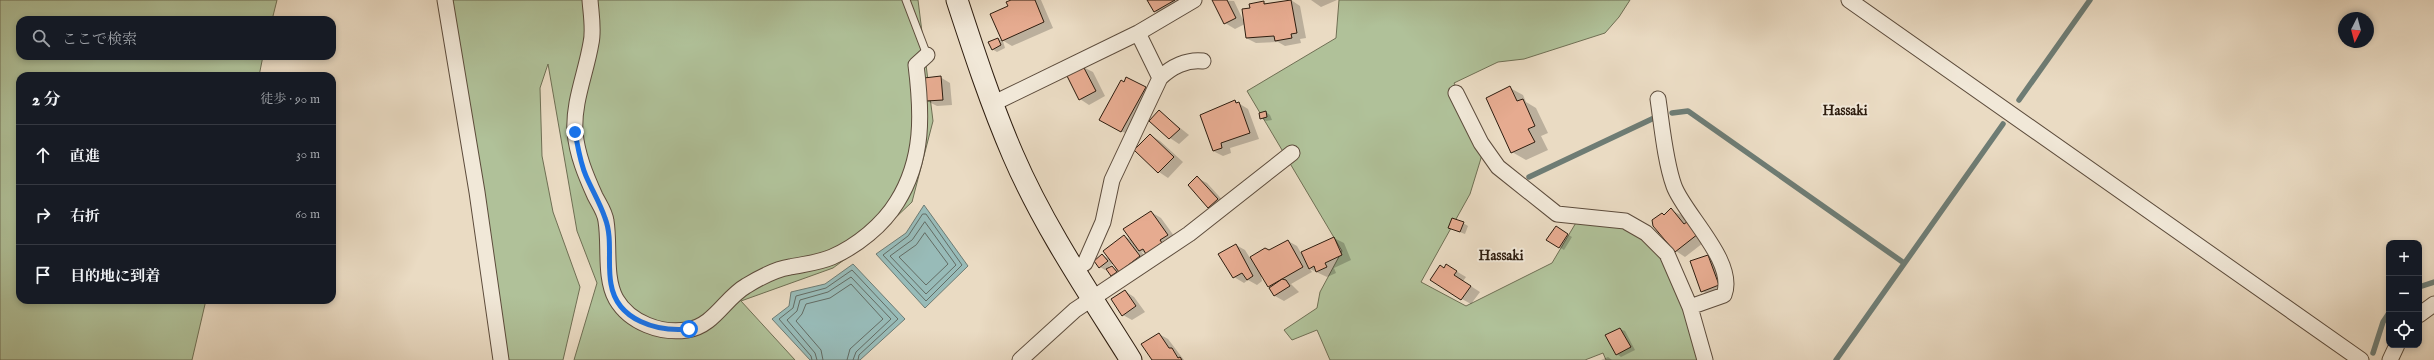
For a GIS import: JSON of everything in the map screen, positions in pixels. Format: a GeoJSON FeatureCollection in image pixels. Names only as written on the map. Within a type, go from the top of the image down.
{"type":"FeatureCollection","features":[{"type":"Feature","properties":{"kind":"street"},"geometry":{"type":"LineString","coordinates":[[444,0],[477,192],[501,360]]}},
{"type":"Feature","properties":{"kind":"street"},"geometry":{"type":"LineString","coordinates":[[590,0],[592,41],[576,108],[575,132],[586,175],[606,219],[611,285],[616,298],[626,311],[640,322],[655,328],[671,331],[689,329],[706,323],[744,287],[761,278],[787,267],[811,264],[832,257],[851,246],[887,217],[908,181],[916,160],[921,116],[916,65],[927,55]]}},
{"type":"Feature","properties":{"kind":"street"},"geometry":{"type":"LineString","coordinates":[[957,0],[992,104],[1013,156],[1074,270],[1131,360]]}},
{"type":"Feature","properties":{"kind":"street"},"geometry":{"type":"LineString","coordinates":[[992,104],[1138,33],[1194,0]]}},
{"type":"Feature","properties":{"kind":"street"},"geometry":{"type":"LineString","coordinates":[[1849,0],[2360,360]]}},
{"type":"Feature","properties":{"kind":"street"},"geometry":{"type":"LineString","coordinates":[[1138,33],[1160,78]]}},
{"type":"Feature","properties":{"kind":"street"},"geometry":{"type":"LineString","coordinates":[[1074,270],[1085,263],[1103,222],[1112,180],[1160,78],[1168,70],[1192,60],[1203,61]]}},
{"type":"Feature","properties":{"kind":"street"},"geometry":{"type":"LineString","coordinates":[[1456,93],[1481,143],[1498,167],[1557,214],[1625,221],[1646,233],[1667,254],[1690,307],[1705,360]]}},
{"type":"Feature","properties":{"kind":"street"},"geometry":{"type":"LineString","coordinates":[[1658,99],[1674,187],[1705,233],[1719,260],[1727,286],[1724,295],[1690,307]]}},
{"type":"Feature","properties":{"kind":"street"},"geometry":{"type":"LineString","coordinates":[[1020,360],[1075,310],[1188,234],[1292,153]]}},
{"type":"Feature","properties":{"kind":"street"},"geometry":{"type":"LineString","coordinates":[[2422,313],[2434,304]]}},
{"type":"Feature","properties":{"kind":"street"},"geometry":{"type":"LineString","coordinates":[[2390,360],[2396,348]]}},
{"type":"Feature","properties":{"kind":"lane"},"geometry":{"type":"LineString","coordinates":[[906,0],[927,55]]}},
{"type":"Feature","properties":{"kind":"green space"},"geometry":{"type":"Polygon","coordinates":[[[0,0],[277,0],[273,16],[16,16],[16,60],[262,60],[260,72],[16,72],[16,304],[205,304],[192,360],[0,360],[0,0]]]}},
{"type":"Feature","properties":{"kind":"green space"},"geometry":{"type":"Polygon","coordinates":[[[450,0],[918,0],[933,121],[912,202],[874,238],[833,268],[741,301],[795,360],[574,360],[597,283],[577,231],[548,64],[540,88],[542,156],[553,212],[580,287],[563,360],[506,360],[450,0]]]}},
{"type":"Feature","properties":{"kind":"green space"},"geometry":{"type":"Polygon","coordinates":[[[1339,0],[1630,0],[1619,17],[1605,33],[1524,59],[1498,62],[1454,83],[1486,142],[1470,194],[1421,282],[1466,306],[1552,263],[1577,221],[1623,225],[1656,246],[1684,309],[1699,360],[1606,360],[1603,353],[1585,360],[1330,360],[1317,330],[1292,340],[1284,330],[1317,308],[1320,292],[1342,251],[1247,91],[1336,38],[1339,0]]]}},
{"type":"Feature","properties":{"kind":"water"},"geometry":{"type":"Polygon","coordinates":[[[924,205],[968,266],[925,308],[876,254],[906,233],[924,205]]]}},
{"type":"Feature","properties":{"kind":"water"},"geometry":{"type":"Polygon","coordinates":[[[853,264],[905,319],[860,360],[810,360],[772,319],[789,306],[791,292],[825,284],[853,264]]]}},
{"type":"Feature","properties":{"kind":"building"},"geometry":{"type":"Polygon","coordinates":[[[1011,0],[1035,0],[1044,22],[1002,41],[990,14],[1008,6],[1006,2],[1011,0]]]}},
{"type":"Feature","properties":{"kind":"building"},"geometry":{"type":"Polygon","coordinates":[[[1147,0],[1175,0],[1154,12],[1147,0]]]}},
{"type":"Feature","properties":{"kind":"building"},"geometry":{"type":"Polygon","coordinates":[[[1212,0],[1227,0],[1236,18],[1224,24],[1212,0]]]}},
{"type":"Feature","properties":{"kind":"building"},"geometry":{"type":"Polygon","coordinates":[[[1291,0],[1297,33],[1291,34],[1292,38],[1275,41],[1274,36],[1246,38],[1242,9],[1250,8],[1249,4],[1264,1],[1264,4],[1291,0]]]}},
{"type":"Feature","properties":{"kind":"building"},"geometry":{"type":"Polygon","coordinates":[[[998,38],[1001,45],[992,50],[988,42],[998,38]]]}},
{"type":"Feature","properties":{"kind":"building"},"geometry":{"type":"Polygon","coordinates":[[[1083,66],[1096,91],[1079,100],[1066,74],[1083,66]]]}},
{"type":"Feature","properties":{"kind":"building"},"geometry":{"type":"Polygon","coordinates":[[[941,76],[943,100],[926,101],[924,78],[941,76]]]}},
{"type":"Feature","properties":{"kind":"building"},"geometry":{"type":"Polygon","coordinates":[[[1126,77],[1146,87],[1121,132],[1099,120],[1121,80],[1124,82],[1126,77]]]}},
{"type":"Feature","properties":{"kind":"building"},"geometry":{"type":"Polygon","coordinates":[[[1510,86],[1517,101],[1523,99],[1535,126],[1528,129],[1535,142],[1511,153],[1486,98],[1510,86]]]}},
{"type":"Feature","properties":{"kind":"building"},"geometry":{"type":"Polygon","coordinates":[[[1235,100],[1236,103],[1239,102],[1250,133],[1221,143],[1222,148],[1213,151],[1200,115],[1235,100]]]}},
{"type":"Feature","properties":{"kind":"building"},"geometry":{"type":"Polygon","coordinates":[[[1159,110],[1180,129],[1169,139],[1149,121],[1159,110]]]}},
{"type":"Feature","properties":{"kind":"building"},"geometry":{"type":"Polygon","coordinates":[[[1266,111],[1267,117],[1260,119],[1259,113],[1266,111]]]}},
{"type":"Feature","properties":{"kind":"building"},"geometry":{"type":"Polygon","coordinates":[[[1150,134],[1174,157],[1158,173],[1134,150],[1150,134]]]}},
{"type":"Feature","properties":{"kind":"building"},"geometry":{"type":"Polygon","coordinates":[[[1197,176],[1218,199],[1208,208],[1188,185],[1197,176]]]}},
{"type":"Feature","properties":{"kind":"building"},"geometry":{"type":"Polygon","coordinates":[[[1671,208],[1684,224],[1687,222],[1698,234],[1675,252],[1653,226],[1652,220],[1662,213],[1664,215],[1671,208]]]}},
{"type":"Feature","properties":{"kind":"building"},"geometry":{"type":"Polygon","coordinates":[[[1151,211],[1168,235],[1160,240],[1162,243],[1146,254],[1143,249],[1139,251],[1123,229],[1151,211]]]}},
{"type":"Feature","properties":{"kind":"building"},"geometry":{"type":"Polygon","coordinates":[[[1452,218],[1464,222],[1460,232],[1448,228],[1452,218]]]}},
{"type":"Feature","properties":{"kind":"building"},"geometry":{"type":"Polygon","coordinates":[[[1556,226],[1568,234],[1559,248],[1546,240],[1556,226]]]}},
{"type":"Feature","properties":{"kind":"building"},"geometry":{"type":"Polygon","coordinates":[[[1124,235],[1140,256],[1119,272],[1103,251],[1124,235]]]}},
{"type":"Feature","properties":{"kind":"building"},"geometry":{"type":"Polygon","coordinates":[[[1334,237],[1342,255],[1325,263],[1327,267],[1316,272],[1314,266],[1309,269],[1301,252],[1334,237]]]}},
{"type":"Feature","properties":{"kind":"building"},"geometry":{"type":"Polygon","coordinates":[[[1288,240],[1303,267],[1268,287],[1250,257],[1265,248],[1269,250],[1288,240]]]}},
{"type":"Feature","properties":{"kind":"building"},"geometry":{"type":"Polygon","coordinates":[[[1236,244],[1253,276],[1247,280],[1242,273],[1233,278],[1218,254],[1236,244]]]}},
{"type":"Feature","properties":{"kind":"building"},"geometry":{"type":"Polygon","coordinates":[[[1102,254],[1108,261],[1099,268],[1094,261],[1102,254]]]}},
{"type":"Feature","properties":{"kind":"building"},"geometry":{"type":"Polygon","coordinates":[[[1708,255],[1719,285],[1701,292],[1690,261],[1708,255]]]}},
{"type":"Feature","properties":{"kind":"building"},"geometry":{"type":"Polygon","coordinates":[[[1446,264],[1457,271],[1454,275],[1471,286],[1461,300],[1430,280],[1440,265],[1444,268],[1446,264]]]}},
{"type":"Feature","properties":{"kind":"building"},"geometry":{"type":"Polygon","coordinates":[[[1112,266],[1117,272],[1111,276],[1106,269],[1112,266]]]}},
{"type":"Feature","properties":{"kind":"building"},"geometry":{"type":"Polygon","coordinates":[[[1282,279],[1286,280],[1290,286],[1274,296],[1269,288],[1282,279]]]}},
{"type":"Feature","properties":{"kind":"building"},"geometry":{"type":"Polygon","coordinates":[[[1125,290],[1136,306],[1122,316],[1111,299],[1125,290]]]}},
{"type":"Feature","properties":{"kind":"building"},"geometry":{"type":"Polygon","coordinates":[[[1620,328],[1631,347],[1616,355],[1605,335],[1620,328]]]}},
{"type":"Feature","properties":{"kind":"building"},"geometry":{"type":"Polygon","coordinates":[[[1159,333],[1169,348],[1172,348],[1178,358],[1180,357],[1182,360],[1152,360],[1141,344],[1159,333]]]}},
{"type":"Feature","properties":{"kind":"waterway"},"geometry":{"type":"LineString","coordinates":[[2019,100],[2090,0]]}},
{"type":"Feature","properties":{"kind":"waterway"},"geometry":{"type":"LineString","coordinates":[[1672,113],[1688,111],[1904,263]]}},
{"type":"Feature","properties":{"kind":"waterway"},"geometry":{"type":"LineString","coordinates":[[1529,177],[1654,118]]}},
{"type":"Feature","properties":{"kind":"waterway"},"geometry":{"type":"LineString","coordinates":[[1836,360],[2003,124]]}},
{"type":"Feature","properties":{"kind":"waterway"},"geometry":{"type":"LineString","coordinates":[[2422,286],[2434,282]]}},
{"type":"Feature","properties":{"kind":"waterway"},"geometry":{"type":"LineString","coordinates":[[2373,353],[2383,322],[2386,318]]}},
{"type":"Feature","properties":{"kind":"district","name":"Hassaki"},"geometry":{"type":"Point","coordinates":[1845,111]}},
{"type":"Feature","properties":{"kind":"district","name":"Hassaki"},"geometry":{"type":"Point","coordinates":[1501,256]}},
{"type":"Feature","properties":{"kind":"route"},"geometry":{"type":"LineString","coordinates":[[575,132],[579,155],[586,175],[606,219],[610,250],[611,285],[616,298],[626,311],[640,322],[655,328],[671,331],[689,329]]}}]}
